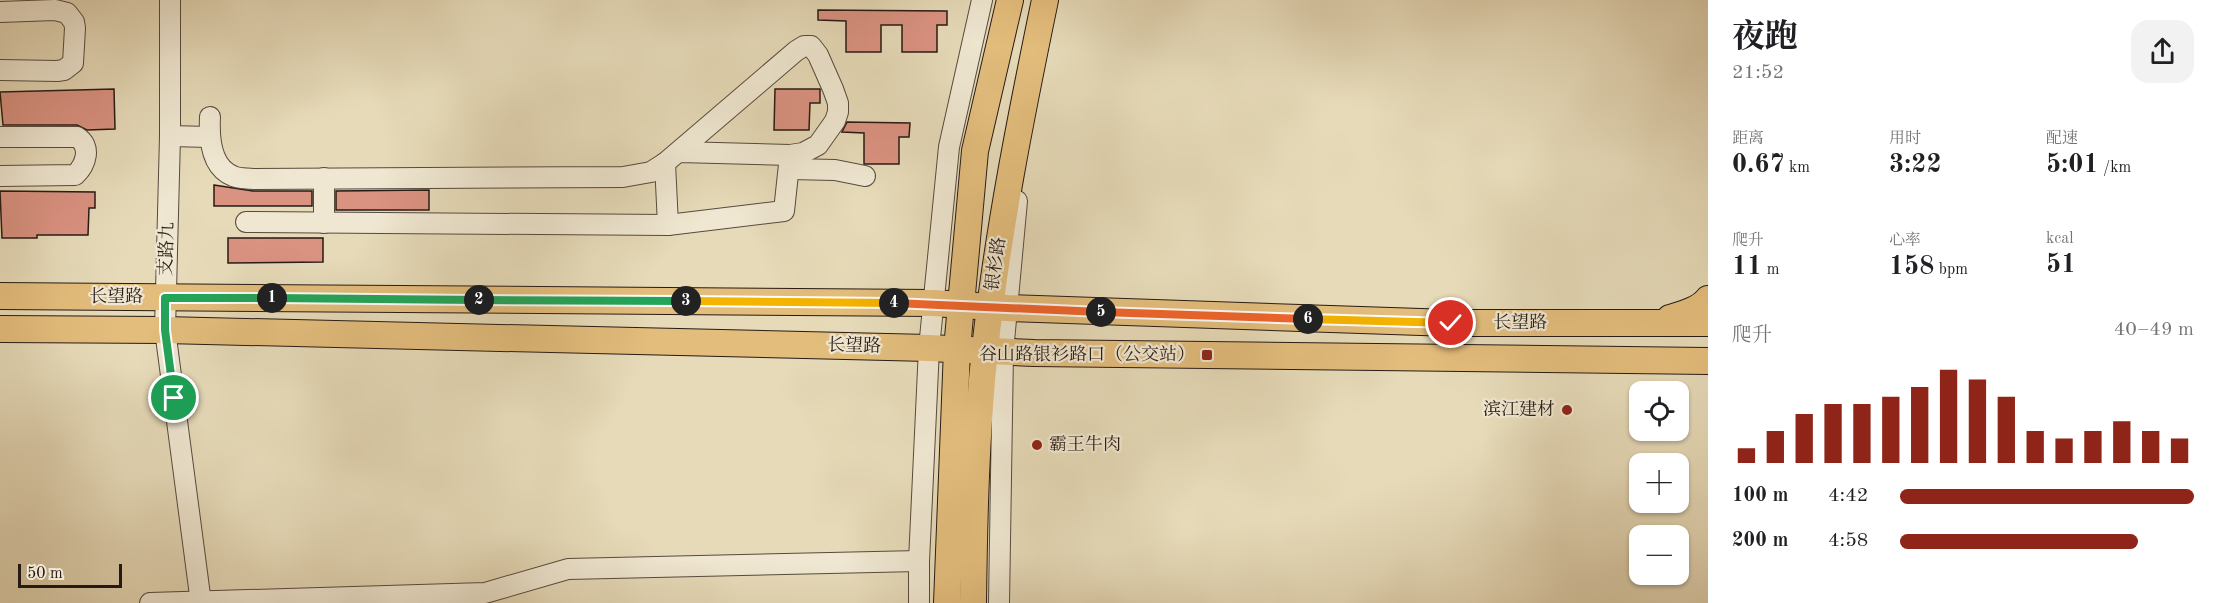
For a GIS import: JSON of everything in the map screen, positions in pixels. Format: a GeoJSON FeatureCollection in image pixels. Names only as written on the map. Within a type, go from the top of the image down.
{"type":"FeatureCollection","features":[{"type":"Feature","properties":{"kind":"main road","name":"银杉路"},"geometry":{"type":"LineString","coordinates":[[947,603],[957,349],[975,151],[1010,0]]}},
{"type":"Feature","properties":{"kind":"main road","name":"银杉路"},"geometry":{"type":"LineString","coordinates":[[973,603],[976,463],[994,351],[1013,153],[1045,0]]}},
{"type":"Feature","properties":{"kind":"main road","name":"长望路"},"geometry":{"type":"LineString","coordinates":[[0,296],[933,303],[998,308],[1451,323],[1708,322]]}},
{"type":"Feature","properties":{"kind":"main road"},"geometry":{"type":"LineString","coordinates":[[1659,322],[1689,312],[1708,299]]}},
{"type":"Feature","properties":{"kind":"main road"},"geometry":{"type":"LineString","coordinates":[[1659,322],[1708,315]]}},
{"type":"Feature","properties":{"kind":"main road","name":"长望路"},"geometry":{"type":"LineString","coordinates":[[0,329],[165,330],[994,351],[1708,361]]}},
{"type":"Feature","properties":{"kind":"street","name":"支路九"},"geometry":{"type":"LineString","coordinates":[[170,0],[170,136],[165,330],[200,602]]}},
{"type":"Feature","properties":{"kind":"street"},"geometry":{"type":"LineString","coordinates":[[919,603],[929,348],[949,147],[982,0]]}},
{"type":"Feature","properties":{"kind":"street","name":"银杉路"},"geometry":{"type":"LineString","coordinates":[[998,308],[1022,158],[1058,0]]}},
{"type":"Feature","properties":{"kind":"street"},"geometry":{"type":"LineString","coordinates":[[0,12],[61,11],[67,13],[74,22],[75,38],[73,63],[64,70],[0,70]]}},
{"type":"Feature","properties":{"kind":"street"},"geometry":{"type":"LineString","coordinates":[[170,136],[209,127],[216,159],[225,172],[234,177],[623,177],[651,172],[672,158],[804,46],[811,46],[818,55],[837,103],[838,112],[823,139],[813,149],[790,162]]}},
{"type":"Feature","properties":{"kind":"street"},"geometry":{"type":"LineString","coordinates":[[0,137],[77,136],[82,140],[86,149],[81,169],[75,175],[0,176]]}},
{"type":"Feature","properties":{"kind":"street"},"geometry":{"type":"LineString","coordinates":[[823,139],[835,170]]}},
{"type":"Feature","properties":{"kind":"street"},"geometry":{"type":"LineString","coordinates":[[672,158],[790,162],[865,176]]}},
{"type":"Feature","properties":{"kind":"street"},"geometry":{"type":"LineString","coordinates":[[668,225],[672,158]]}},
{"type":"Feature","properties":{"kind":"street"},"geometry":{"type":"LineString","coordinates":[[246,222],[668,225],[784,212],[790,162]]}},
{"type":"Feature","properties":{"kind":"street"},"geometry":{"type":"LineString","coordinates":[[324,178],[324,222]]}},
{"type":"Feature","properties":{"kind":"street","name":"银杉路"},"geometry":{"type":"LineString","coordinates":[[994,351],[999,603]]}},
{"type":"Feature","properties":{"kind":"street"},"geometry":{"type":"LineString","coordinates":[[150,603],[485,593],[568,569],[919,561]]}},
{"type":"Feature","properties":{"kind":"building"},"geometry":{"type":"Polygon","coordinates":[[[818,10],[947,11],[947,25],[937,25],[937,52],[902,52],[902,25],[881,25],[881,52],[846,52],[846,21],[818,20],[818,10]]]}},
{"type":"Feature","properties":{"kind":"building"},"geometry":{"type":"Polygon","coordinates":[[[114,89],[115,129],[87,130],[77,125],[3,125],[0,92],[114,89]]]}},
{"type":"Feature","properties":{"kind":"building"},"geometry":{"type":"Polygon","coordinates":[[[775,89],[820,89],[820,103],[810,103],[809,130],[774,130],[775,89]]]}},
{"type":"Feature","properties":{"kind":"building"},"geometry":{"type":"Polygon","coordinates":[[[847,122],[910,123],[909,137],[899,137],[899,164],[864,164],[864,133],[842,132],[847,122]]]}},
{"type":"Feature","properties":{"kind":"building"},"geometry":{"type":"Polygon","coordinates":[[[214,185],[253,191],[312,191],[312,206],[214,206],[214,185]]]}},
{"type":"Feature","properties":{"kind":"building"},"geometry":{"type":"Polygon","coordinates":[[[429,190],[429,210],[336,210],[336,191],[429,190]]]}},
{"type":"Feature","properties":{"kind":"building"},"geometry":{"type":"Polygon","coordinates":[[[0,191],[95,192],[95,208],[89,208],[88,235],[2,238],[0,191]]]}},
{"type":"Feature","properties":{"kind":"building"},"geometry":{"type":"Polygon","coordinates":[[[228,238],[323,238],[323,262],[228,263],[228,238]]]}},
{"type":"Feature","properties":{"kind":"place","name":"谷山路银衫路口（公交站）"},"geometry":{"type":"Point","coordinates":[1207,355]}},
{"type":"Feature","properties":{"kind":"place","name":"滨江建材"},"geometry":{"type":"Point","coordinates":[1567,410]}},
{"type":"Feature","properties":{"kind":"place","name":"霸王牛肉"},"geometry":{"type":"Point","coordinates":[1037,445]}},
{"type":"Feature","properties":{"kind":"route"},"geometry":{"type":"LineString","coordinates":[[174,398],[165,330],[165,298],[933,303],[1007,308],[1451,323]]}}]}
